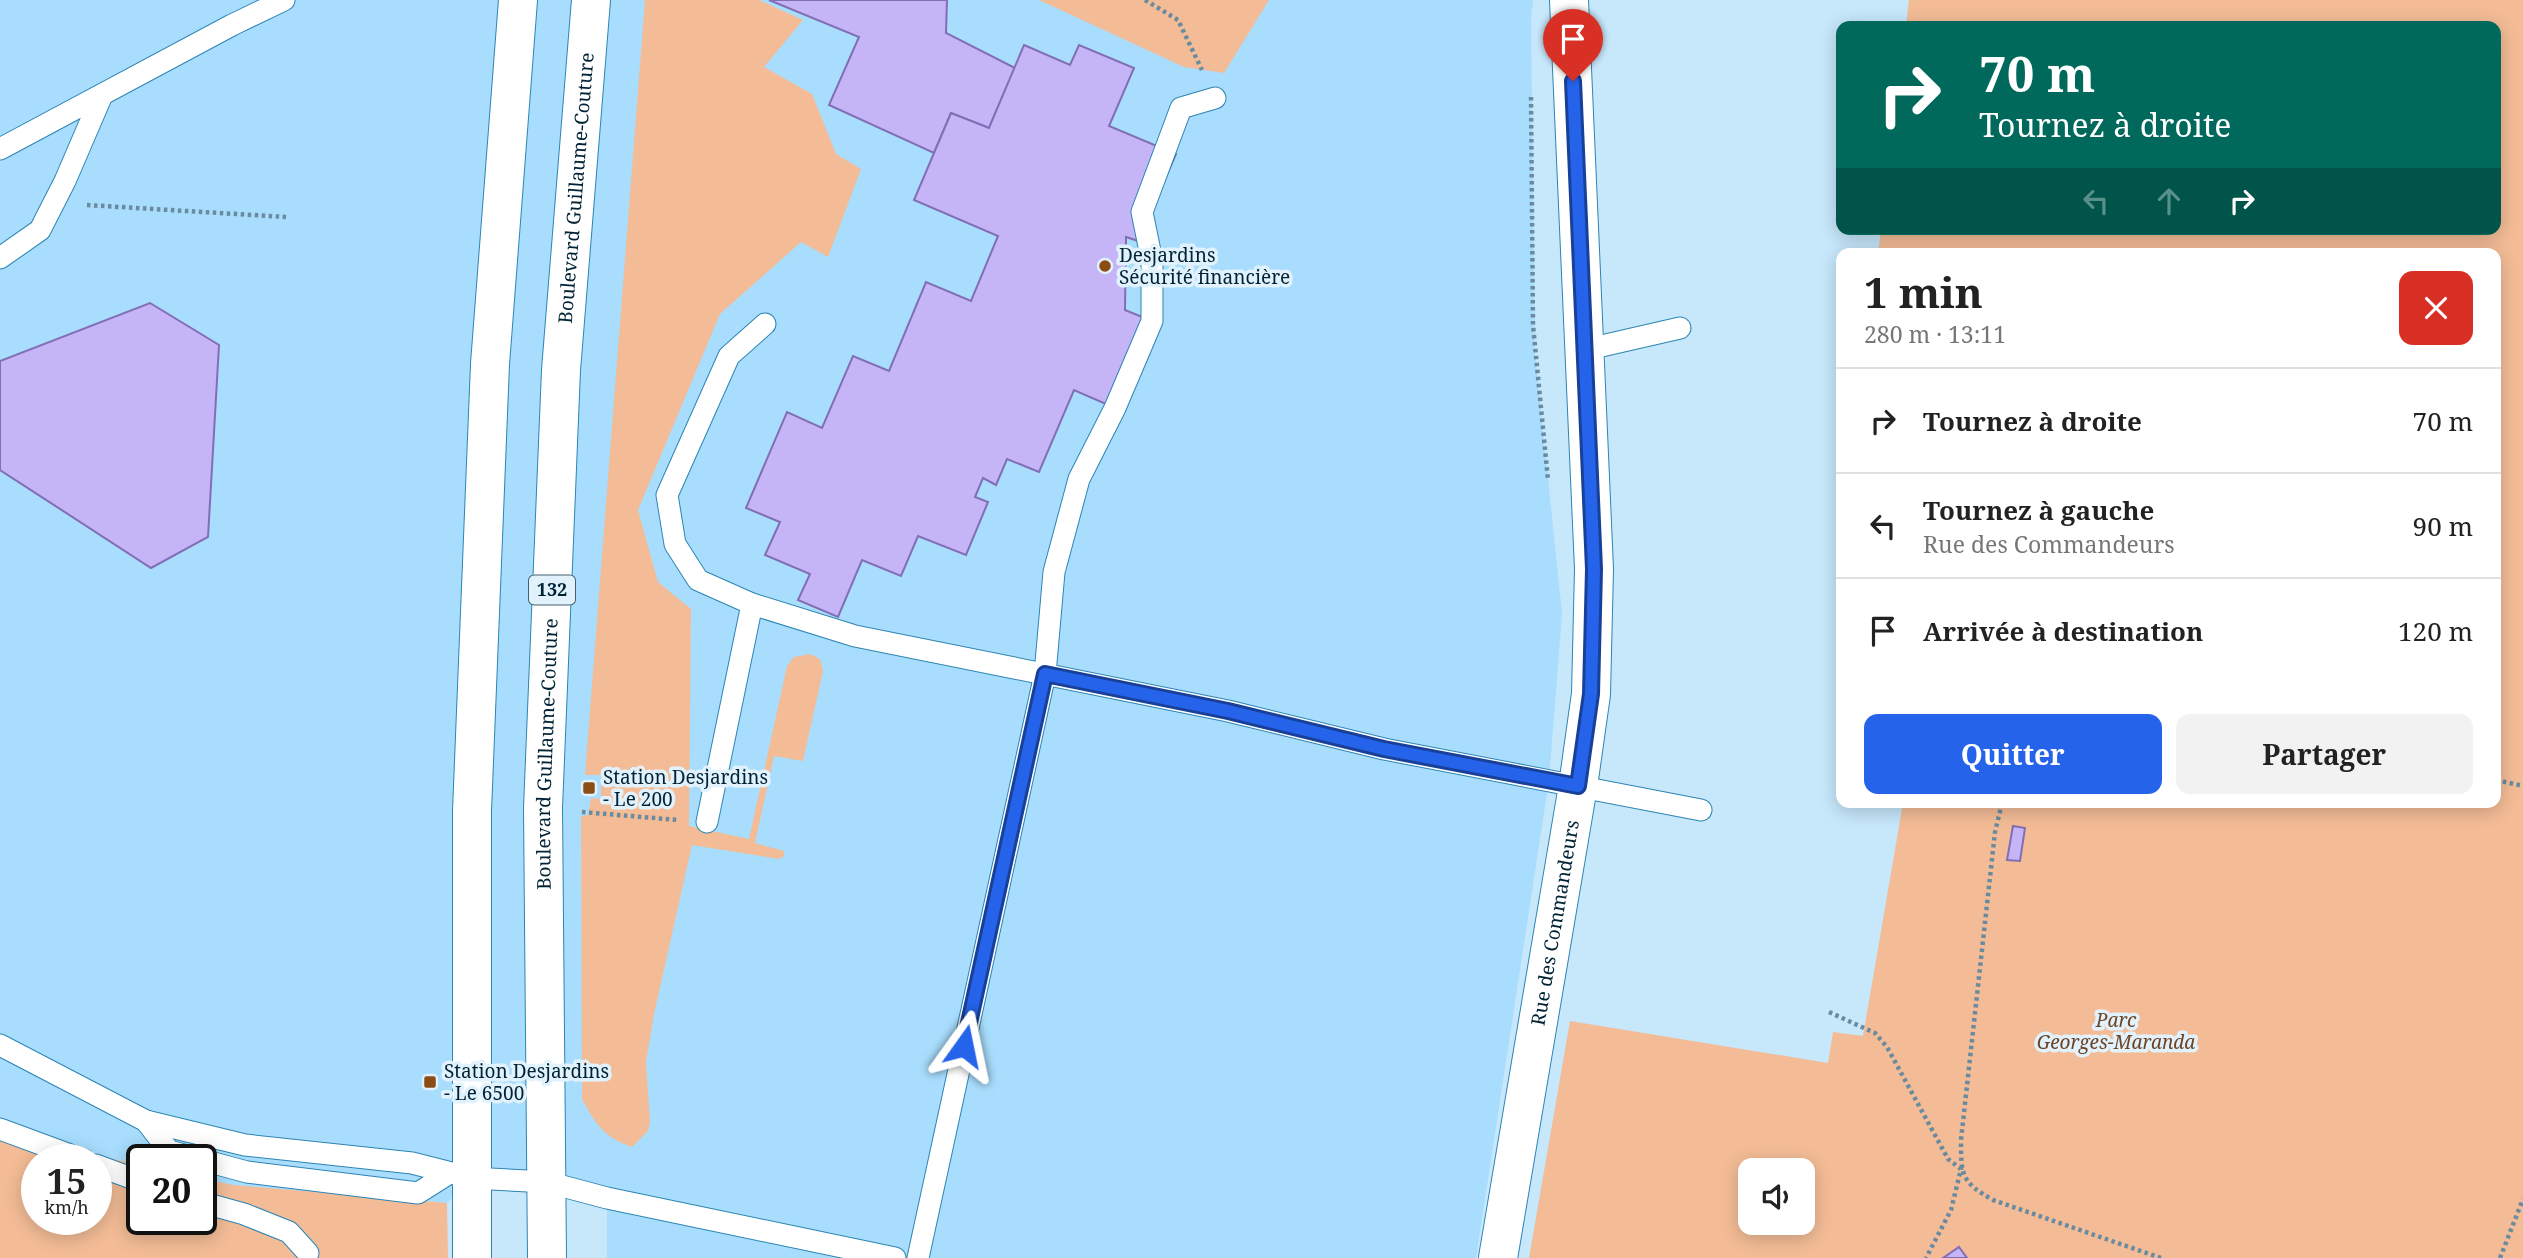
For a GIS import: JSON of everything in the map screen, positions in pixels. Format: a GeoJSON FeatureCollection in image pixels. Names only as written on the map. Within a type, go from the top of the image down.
{"type":"FeatureCollection","features":[{"type":"Feature","properties":{"kind":"main road"},"geometry":{"type":"LineString","coordinates":[[472,1258],[460,1176],[472,811],[490,364],[518,0]]}},
{"type":"Feature","properties":{"kind":"main road","name":"Boulevard Guillaume-Couture"},"geometry":{"type":"LineString","coordinates":[[547,1258],[542,808],[561,370],[591,0]]}},
{"type":"Feature","properties":{"kind":"main road","name":"Rue des Commandeurs"},"geometry":{"type":"LineString","coordinates":[[1497,1258],[1578,786],[1591,694],[1594,569],[1569,0]]}},
{"type":"Feature","properties":{"kind":"lane"},"geometry":{"type":"LineString","coordinates":[[0,149],[232,24],[284,0]]}},
{"type":"Feature","properties":{"kind":"lane"},"geometry":{"type":"LineString","coordinates":[[0,258],[40,230],[65,181],[102,95]]}},
{"type":"Feature","properties":{"kind":"lane"},"geometry":{"type":"LineString","coordinates":[[918,1258],[1045,674],[1054,572],[1079,479],[1115,408],[1152,321],[1152,261],[1142,212],[1181,108],[1215,99]]}},
{"type":"Feature","properties":{"kind":"lane"},"geometry":{"type":"LineString","coordinates":[[765,324],[730,356],[667,495],[675,544],[698,580],[752,604],[855,636],[1228,711],[1384,749],[1702,810]]}},
{"type":"Feature","properties":{"kind":"lane"},"geometry":{"type":"LineString","coordinates":[[1584,350],[1680,328]]}},
{"type":"Feature","properties":{"kind":"lane"},"geometry":{"type":"LineString","coordinates":[[707,822],[752,604]]}},
{"type":"Feature","properties":{"kind":"lane"},"geometry":{"type":"LineString","coordinates":[[0,1045],[146,1121],[245,1145],[387,1159],[460,1176],[547,1182],[607,1198],[895,1258]]}},
{"type":"Feature","properties":{"kind":"lane"},"geometry":{"type":"LineString","coordinates":[[146,1121],[169,1151],[247,1172],[418,1192],[460,1176]]}},
{"type":"Feature","properties":{"kind":"lane"},"geometry":{"type":"LineString","coordinates":[[0,1129],[41,1144]]}},
{"type":"Feature","properties":{"kind":"lane"},"geometry":{"type":"LineString","coordinates":[[217,1206],[289,1232],[308,1254]]}},
{"type":"Feature","properties":{"kind":"path"},"geometry":{"type":"LineString","coordinates":[[1145,0],[1178,20],[1215,99]]}},
{"type":"Feature","properties":{"kind":"path"},"geometry":{"type":"LineString","coordinates":[[1531,89],[1533,325],[1549,492]]}},
{"type":"Feature","properties":{"kind":"path"},"geometry":{"type":"LineString","coordinates":[[81,205],[286,217]]}},
{"type":"Feature","properties":{"kind":"path"},"geometry":{"type":"LineString","coordinates":[[2501,781],[2523,786]]}},
{"type":"Feature","properties":{"kind":"path"},"geometry":{"type":"LineString","coordinates":[[1926,1258],[1951,1210],[1961,1169],[1961,1140],[1993,845],[2001,808]]}},
{"type":"Feature","properties":{"kind":"path"},"geometry":{"type":"LineString","coordinates":[[578,812],[707,822]]}},
{"type":"Feature","properties":{"kind":"path"},"geometry":{"type":"LineString","coordinates":[[1829,1012],[1875,1033],[1887,1048],[1948,1159],[1961,1169],[1972,1188],[1993,1200],[2161,1258]]}},
{"type":"Feature","properties":{"kind":"path"},"geometry":{"type":"LineString","coordinates":[[2500,1258],[2523,1199]]}},
{"type":"Feature","properties":{"kind":"shaded area"},"geometry":{"type":"Polygon","coordinates":[[[0,0],[1533,0],[1531,19],[1535,352],[1562,614],[1549,780],[1476,1258],[607,1258],[607,1198],[471,1178],[447,1203],[217,1184],[217,1144],[126,1144],[126,1173],[112,1167],[112,1144],[21,1144],[21,1159],[0,1159],[0,0]]]}},
{"type":"Feature","properties":{"kind":"green space"},"geometry":{"type":"Polygon","coordinates":[[[645,0],[759,0],[803,20],[764,67],[812,94],[836,154],[861,169],[828,257],[801,242],[720,314],[638,510],[658,582],[691,609],[689,826],[749,839],[787,666],[794,657],[810,654],[820,659],[823,671],[803,761],[774,756],[755,843],[784,851],[784,856],[779,859],[692,845],[654,1014],[646,1062],[650,1122],[648,1131],[632,1147],[614,1139],[602,1129],[582,1099],[581,816],[588,815],[591,798],[601,799],[601,775],[585,775],[645,0]]]}},
{"type":"Feature","properties":{"kind":"green space"},"geometry":{"type":"Polygon","coordinates":[[[1039,0],[1269,0],[1224,73],[1184,67],[1039,0]]]}},
{"type":"Feature","properties":{"kind":"green space","name":"Parc Georges-Maranda"},"geometry":{"type":"Polygon","coordinates":[[[1909,0],[2523,0],[2523,1258],[1529,1258],[1570,1021],[1828,1063],[1833,1032],[1863,1036],[1902,808],[2501,808],[2501,248],[1879,248],[1880,235],[2501,235],[2501,21],[1907,21],[1909,0]]]}},
{"type":"Feature","properties":{"kind":"green space"},"geometry":{"type":"Polygon","coordinates":[[[0,1135],[43,1144],[21,1144],[21,1235],[112,1235],[112,1159],[126,1162],[126,1235],[217,1235],[217,1182],[447,1203],[448,1258],[0,1258],[0,1135]]]}},
{"type":"Feature","properties":{"kind":"building"},"geometry":{"type":"Polygon","coordinates":[[[769,0],[947,0],[946,33],[1015,68],[989,128],[951,113],[934,153],[829,105],[859,37],[769,0]]]}},
{"type":"Feature","properties":{"kind":"building"},"geometry":{"type":"Polygon","coordinates":[[[1024,45],[1070,65],[1079,45],[1134,68],[1109,126],[1176,154],[1138,241],[1126,237],[1125,310],[1152,321],[1115,408],[1074,390],[1039,472],[1007,459],[996,485],[983,478],[975,497],[988,502],[966,555],[918,536],[901,576],[862,560],[838,617],[798,600],[810,574],[765,555],[780,522],[746,508],[787,412],[822,428],[853,356],[889,371],[926,282],[971,301],[998,236],[914,200],[951,113],[989,128],[1024,45]]]}},
{"type":"Feature","properties":{"kind":"building"},"geometry":{"type":"Polygon","coordinates":[[[150,303],[219,345],[208,537],[151,568],[0,470],[0,361],[150,303]]]}},
{"type":"Feature","properties":{"kind":"building"},"geometry":{"type":"Polygon","coordinates":[[[2013,826],[2025,828],[2020,861],[2007,860],[2013,826]]]}},
{"type":"Feature","properties":{"kind":"building"},"geometry":{"type":"Polygon","coordinates":[[[1959,1247],[1967,1258],[1943,1258],[1959,1247]]]}},
{"type":"Feature","properties":{"kind":"place","name":"Desjardins Sécurité financière"},"geometry":{"type":"Point","coordinates":[1105,266]}},
{"type":"Feature","properties":{"kind":"place","name":"Station Desjardins - Le 200"},"geometry":{"type":"Point","coordinates":[589,788]}},
{"type":"Feature","properties":{"kind":"place","name":"Station Desjardins - Le 6500"},"geometry":{"type":"Point","coordinates":[430,1082]}},
{"type":"Feature","properties":{"kind":"route"},"geometry":{"type":"LineString","coordinates":[[964,1046],[1045,674],[1228,711],[1384,749],[1578,786],[1591,694],[1594,569],[1573,81]]}}]}
